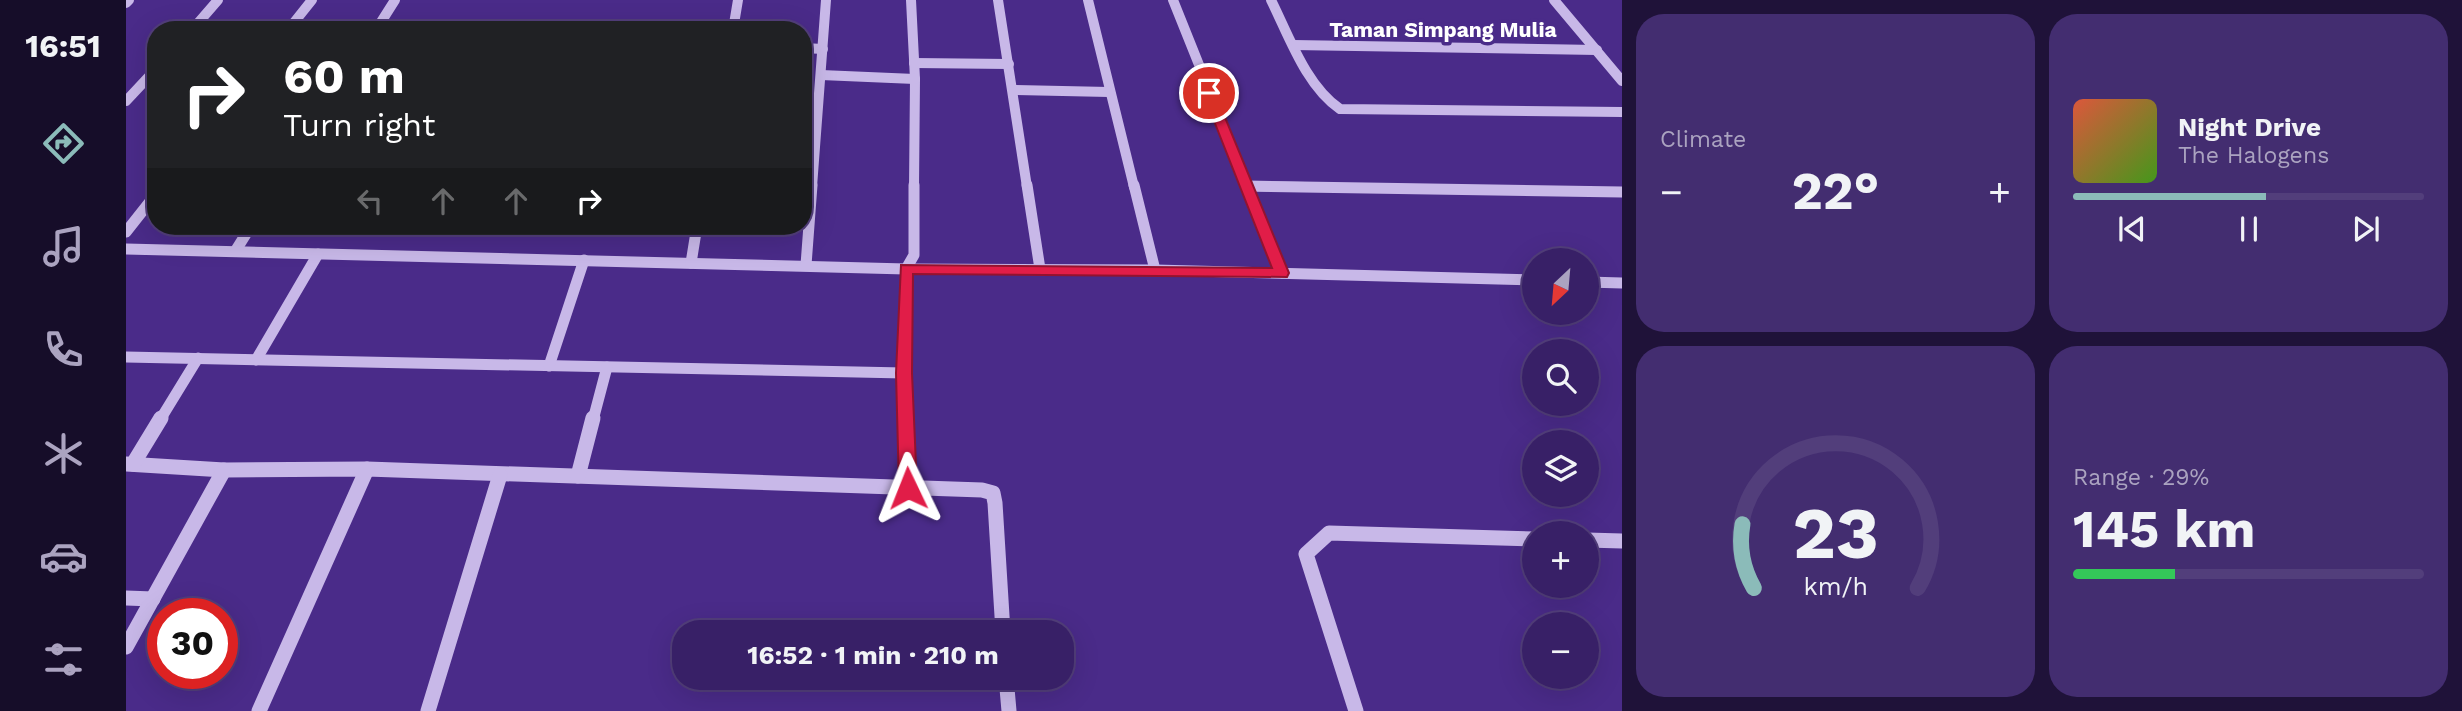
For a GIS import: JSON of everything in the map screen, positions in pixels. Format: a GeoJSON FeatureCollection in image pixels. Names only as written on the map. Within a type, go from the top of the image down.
{"type":"FeatureCollection","features":[{"type":"Feature","properties":{"kind":"street"},"geometry":{"type":"LineString","coordinates":[[199,21],[218,0]]}},
{"type":"Feature","properties":{"kind":"street"},"geometry":{"type":"LineString","coordinates":[[295,21],[312,0]]}},
{"type":"Feature","properties":{"kind":"street"},"geometry":{"type":"LineString","coordinates":[[382,21],[395,0]]}},
{"type":"Feature","properties":{"kind":"street"},"geometry":{"type":"LineString","coordinates":[[734,21],[738,0]]}},
{"type":"Feature","properties":{"kind":"street"},"geometry":{"type":"LineString","coordinates":[[812,189],[826,0]]}},
{"type":"Feature","properties":{"kind":"street"},"geometry":{"type":"LineString","coordinates":[[908,488],[904,373],[906,269],[914,255],[915,79],[911,0]]}},
{"type":"Feature","properties":{"kind":"street"},"geometry":{"type":"LineString","coordinates":[[998,0],[1040,268]]}},
{"type":"Feature","properties":{"kind":"street"},"geometry":{"type":"LineString","coordinates":[[1088,0],[1155,270]]}},
{"type":"Feature","properties":{"kind":"street"},"geometry":{"type":"LineString","coordinates":[[1174,0],[1282,273]]}},
{"type":"Feature","properties":{"kind":"street"},"geometry":{"type":"LineString","coordinates":[[1271,0],[1293,45],[1327,102],[1340,108],[1622,112]]}},
{"type":"Feature","properties":{"kind":"street"},"geometry":{"type":"LineString","coordinates":[[1554,0],[1622,81]]}},
{"type":"Feature","properties":{"kind":"street"},"geometry":{"type":"LineString","coordinates":[[1293,45],[1597,50]]}},
{"type":"Feature","properties":{"kind":"street"},"geometry":{"type":"LineString","coordinates":[[812,48],[823,49]]}},
{"type":"Feature","properties":{"kind":"street"},"geometry":{"type":"LineString","coordinates":[[914,63],[1009,64]]}},
{"type":"Feature","properties":{"kind":"street"},"geometry":{"type":"LineString","coordinates":[[821,75],[915,79]]}},
{"type":"Feature","properties":{"kind":"street"},"geometry":{"type":"LineString","coordinates":[[127,100],[147,79]]}},
{"type":"Feature","properties":{"kind":"street"},"geometry":{"type":"LineString","coordinates":[[1013,90],[1109,92]]}},
{"type":"Feature","properties":{"kind":"street"},"geometry":{"type":"LineString","coordinates":[[1247,186],[1622,192]]}},
{"type":"Feature","properties":{"kind":"street"},"geometry":{"type":"LineString","coordinates":[[126,232],[147,205]]}},
{"type":"Feature","properties":{"kind":"street"},"geometry":{"type":"LineString","coordinates":[[236,250],[245,235]]}},
{"type":"Feature","properties":{"kind":"street"},"geometry":{"type":"LineString","coordinates":[[691,263],[696,235]]}},
{"type":"Feature","properties":{"kind":"street"},"geometry":{"type":"LineString","coordinates":[[806,265],[808,235]]}},
{"type":"Feature","properties":{"kind":"street"},"geometry":{"type":"LineString","coordinates":[[126,249],[906,269],[1040,268],[1522,280]]}},
{"type":"Feature","properties":{"kind":"street"},"geometry":{"type":"LineString","coordinates":[[257,360],[318,254]]}},
{"type":"Feature","properties":{"kind":"street"},"geometry":{"type":"LineString","coordinates":[[549,366],[584,260]]}},
{"type":"Feature","properties":{"kind":"street"},"geometry":{"type":"LineString","coordinates":[[1600,282],[1622,282]]}},
{"type":"Feature","properties":{"kind":"street"},"geometry":{"type":"LineString","coordinates":[[126,357],[904,373]]}},
{"type":"Feature","properties":{"kind":"street"},"geometry":{"type":"LineString","coordinates":[[198,358],[130,464],[224,470],[367,469],[982,490],[993,493],[1002,620]]}},
{"type":"Feature","properties":{"kind":"street"},"geometry":{"type":"LineString","coordinates":[[578,476],[607,367]]}},
{"type":"Feature","properties":{"kind":"street"},"geometry":{"type":"LineString","coordinates":[[259,711],[367,469]]}},
{"type":"Feature","properties":{"kind":"street"},"geometry":{"type":"LineString","coordinates":[[153,598],[224,470]]}},
{"type":"Feature","properties":{"kind":"street"},"geometry":{"type":"LineString","coordinates":[[428,711],[500,475]]}},
{"type":"Feature","properties":{"kind":"street"},"geometry":{"type":"LineString","coordinates":[[1356,711],[1306,554],[1329,533],[1522,538]]}},
{"type":"Feature","properties":{"kind":"street"},"geometry":{"type":"LineString","coordinates":[[1599,540],[1622,541]]}},
{"type":"Feature","properties":{"kind":"street"},"geometry":{"type":"LineString","coordinates":[[126,598],[147,598]]}},
{"type":"Feature","properties":{"kind":"street"},"geometry":{"type":"LineString","coordinates":[[126,647],[147,609]]}},
{"type":"Feature","properties":{"kind":"street"},"geometry":{"type":"LineString","coordinates":[[1007,690],[1009,711]]}},
{"type":"Feature","properties":{"kind":"district","name":"Taman Simpang Mulia"},"geometry":{"type":"Point","coordinates":[1443,29]}},
{"type":"Feature","properties":{"kind":"route"},"geometry":{"type":"LineString","coordinates":[[908,488],[904,373],[906,269],[1040,268],[1282,273],[1209,93]]}}]}
